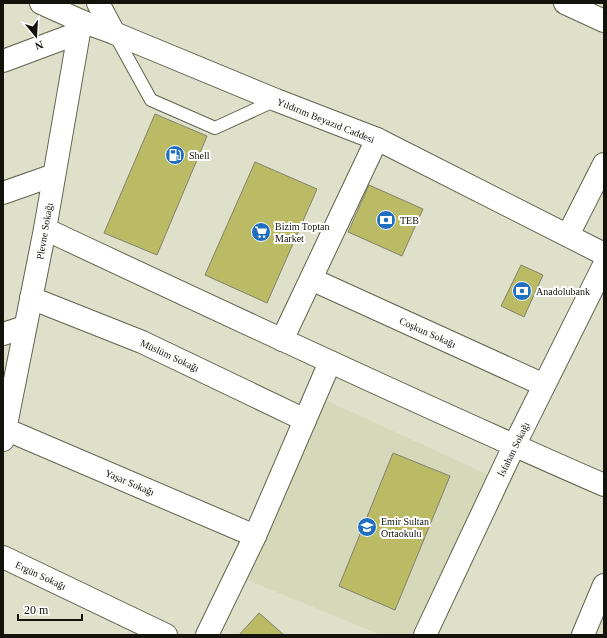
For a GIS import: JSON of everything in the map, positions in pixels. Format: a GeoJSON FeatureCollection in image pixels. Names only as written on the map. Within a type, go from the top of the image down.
{"type":"FeatureCollection","features":[{"type":"Feature","properties":{"kind":"street"},"geometry":{"type":"LineString","coordinates":[[98,3],[114,33]]}},
{"type":"Feature","properties":{"kind":"street"},"geometry":{"type":"LineString","coordinates":[[565,3],[604,21]]}},
{"type":"Feature","properties":{"kind":"street","name":"Yıldırım Beyazıd Caddesi"},"geometry":{"type":"LineString","coordinates":[[44,4],[79,27],[114,33],[276,100],[377,139],[604,254]]}},
{"type":"Feature","properties":{"kind":"street"},"geometry":{"type":"LineString","coordinates":[[3,61],[79,27]]}},
{"type":"Feature","properties":{"kind":"street","name":"Plevne Sokağı"},"geometry":{"type":"LineString","coordinates":[[4,434],[45,229],[79,27]]}},
{"type":"Feature","properties":{"kind":"street"},"geometry":{"type":"LineString","coordinates":[[282,340],[377,139]]}},
{"type":"Feature","properties":{"kind":"street"},"geometry":{"type":"LineString","coordinates":[[568,235],[604,164]]}},
{"type":"Feature","properties":{"kind":"street"},"geometry":{"type":"LineString","coordinates":[[3,193],[54,175]]}},
{"type":"Feature","properties":{"kind":"street"},"geometry":{"type":"LineString","coordinates":[[45,229],[330,362],[514,446],[604,485]]}},
{"type":"Feature","properties":{"kind":"street","name":"İsfahan Sokağı"},"geometry":{"type":"LineString","coordinates":[[425,635],[514,446],[604,265]]}},
{"type":"Feature","properties":{"kind":"street","name":"Coşkun Sokağı"},"geometry":{"type":"LineString","coordinates":[[311,279],[544,385]]}},
{"type":"Feature","properties":{"kind":"street","name":"Müslüm Sokağı"},"geometry":{"type":"LineString","coordinates":[[31,298],[142,342],[305,420]]}},
{"type":"Feature","properties":{"kind":"street"},"geometry":{"type":"LineString","coordinates":[[3,334],[25,327]]}},
{"type":"Feature","properties":{"kind":"street"},"geometry":{"type":"LineString","coordinates":[[206,635],[255,536],[330,362]]}},
{"type":"Feature","properties":{"kind":"street","name":"Yaşar Sokağı"},"geometry":{"type":"LineString","coordinates":[[4,434],[255,536]]}},
{"type":"Feature","properties":{"kind":"street","name":"Ergün Sokağı"},"geometry":{"type":"LineString","coordinates":[[3,557],[166,635]]}},
{"type":"Feature","properties":{"kind":"street"},"geometry":{"type":"LineString","coordinates":[[583,635],[604,585]]}},
{"type":"Feature","properties":{"kind":"lane"},"geometry":{"type":"LineString","coordinates":[[114,33],[151,100],[215,128],[276,100]]}},
{"type":"Feature","properties":{"kind":"shaded area","name":"Emir Sultan Ortaokulu"},"geometry":{"type":"Polygon","coordinates":[[[323,399],[491,476],[417,635],[381,635],[245,579],[323,399]]]}},
{"type":"Feature","properties":{"kind":"building"},"geometry":{"type":"Polygon","coordinates":[[[155,114],[207,136],[157,255],[104,233],[155,114]]]}},
{"type":"Feature","properties":{"kind":"building","name":"Bizim Toptan Market"},"geometry":{"type":"Polygon","coordinates":[[[255,162],[317,189],[267,303],[205,275],[255,162]]]}},
{"type":"Feature","properties":{"kind":"building"},"geometry":{"type":"Polygon","coordinates":[[[369,185],[423,209],[402,256],[348,232],[369,185]]]}},
{"type":"Feature","properties":{"kind":"building"},"geometry":{"type":"Polygon","coordinates":[[[521,265],[543,275],[524,317],[501,306],[521,265]]]}},
{"type":"Feature","properties":{"kind":"building"},"geometry":{"type":"Polygon","coordinates":[[[393,453],[450,476],[395,610],[339,586],[393,453]]]}},
{"type":"Feature","properties":{"kind":"building"},"geometry":{"type":"Polygon","coordinates":[[[259,613],[284,635],[239,635],[259,613]]]}},
{"type":"Feature","properties":{"kind":"place","name":"Shell"},"geometry":{"type":"Point","coordinates":[175,155]}},
{"type":"Feature","properties":{"kind":"place","name":"TEB"},"geometry":{"type":"Point","coordinates":[386,220]}},
{"type":"Feature","properties":{"kind":"place","name":"Bizim Toptan Market"},"geometry":{"type":"Point","coordinates":[261,232]}},
{"type":"Feature","properties":{"kind":"place","name":"Anadolubank"},"geometry":{"type":"Point","coordinates":[522,291]}},
{"type":"Feature","properties":{"kind":"place","name":"Emir Sultan Ortaokulu"},"geometry":{"type":"Point","coordinates":[367,527]}}]}
